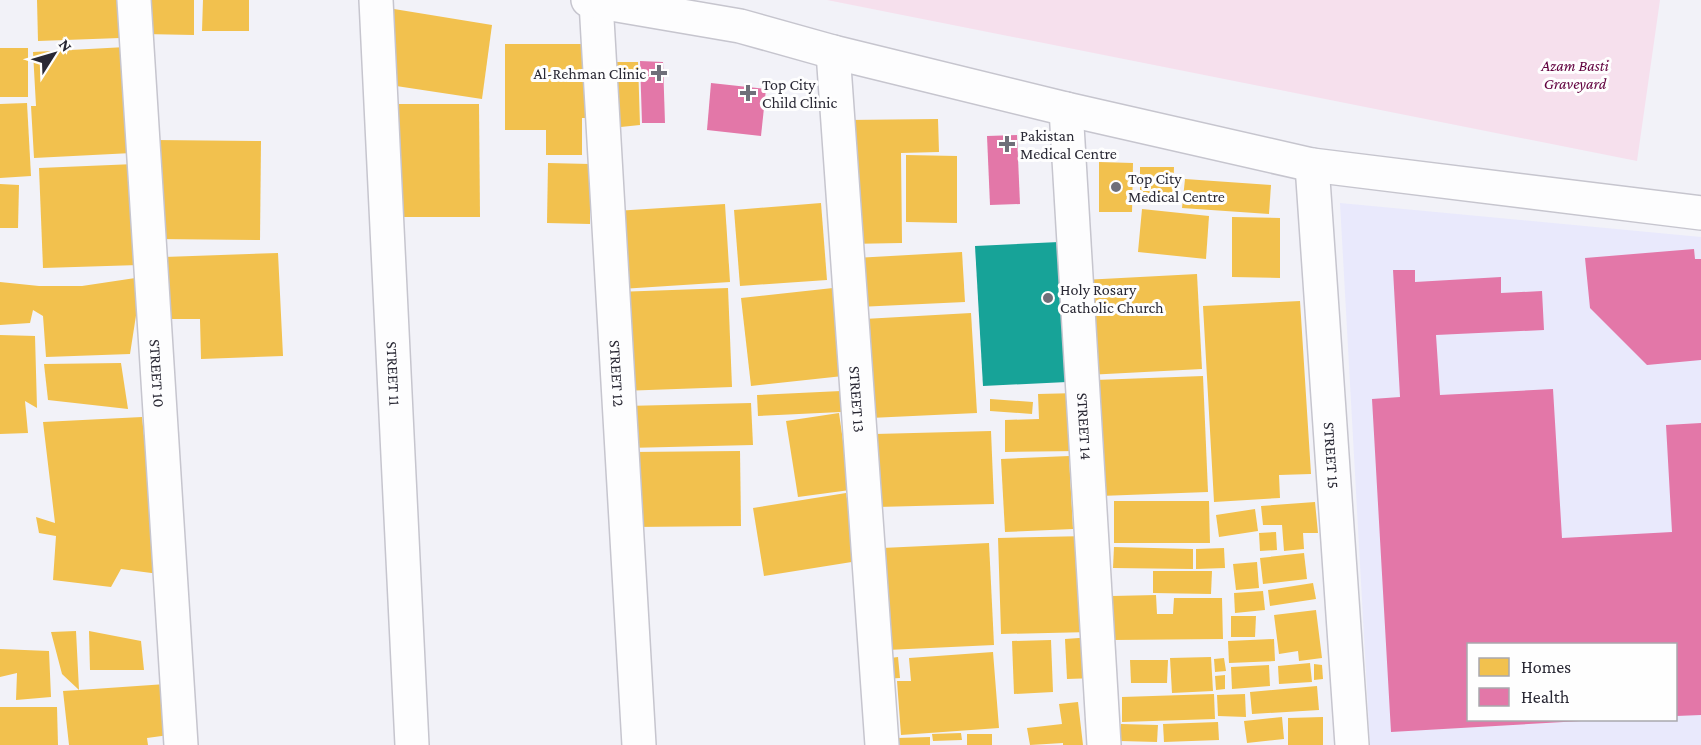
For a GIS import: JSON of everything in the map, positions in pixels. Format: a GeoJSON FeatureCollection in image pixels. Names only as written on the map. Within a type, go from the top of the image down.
{"type":"FeatureCollection","features":[{"type":"Feature","properties":{"kind":"street","name":"STREET 10"},"geometry":{"type":"LineString","coordinates":[[134,0],[181,745]]}},
{"type":"Feature","properties":{"kind":"street","name":"STREET 11"},"geometry":{"type":"LineString","coordinates":[[376,0],[412,745]]}},
{"type":"Feature","properties":{"kind":"street"},"geometry":{"type":"LineString","coordinates":[[592,1],[740,26],[833,52],[1066,109],[1312,165],[1701,213]]}},
{"type":"Feature","properties":{"kind":"street","name":"STREET 12"},"geometry":{"type":"LineString","coordinates":[[592,1],[639,745]]}},
{"type":"Feature","properties":{"kind":"street","name":"STREET 13"},"geometry":{"type":"LineString","coordinates":[[833,52],[882,745]]}},
{"type":"Feature","properties":{"kind":"street","name":"STREET 14"},"geometry":{"type":"LineString","coordinates":[[1066,109],[1104,745]]}},
{"type":"Feature","properties":{"kind":"street","name":"STREET 15"},"geometry":{"type":"LineString","coordinates":[[1312,165],[1352,745]]}},
{"type":"Feature","properties":{"kind":"shaded area"},"geometry":{"type":"Polygon","coordinates":[[[1340,203],[1701,237],[1701,745],[1370,745],[1340,203]]]}},
{"type":"Feature","properties":{"kind":"green space","name":"Azam Basti Graveyard"},"geometry":{"type":"Polygon","coordinates":[[[827,0],[1660,0],[1637,161],[827,0]]]}},
{"type":"Feature","properties":{"kind":"building: Homes"},"geometry":{"type":"Polygon","coordinates":[[[37,0],[118,0],[120,38],[38,41],[37,0]]]}},
{"type":"Feature","properties":{"kind":"building: Homes"},"geometry":{"type":"Polygon","coordinates":[[[144,0],[194,0],[194,35],[143,34],[144,0]]]}},
{"type":"Feature","properties":{"kind":"building: Homes"},"geometry":{"type":"Polygon","coordinates":[[[203,0],[249,0],[249,31],[202,31],[203,0]]]}},
{"type":"Feature","properties":{"kind":"building: Homes"},"geometry":{"type":"Polygon","coordinates":[[[394,9],[492,25],[482,99],[383,84],[394,9]]]}},
{"type":"Feature","properties":{"kind":"building: Homes"},"geometry":{"type":"Polygon","coordinates":[[[505,44],[589,44],[588,118],[582,118],[582,155],[546,155],[546,130],[505,130],[505,44]]]}},
{"type":"Feature","properties":{"kind":"building: Homes"},"geometry":{"type":"Polygon","coordinates":[[[126,47],[132,153],[34,158],[31,106],[36,106],[33,52],[126,47]]]}},
{"type":"Feature","properties":{"kind":"building: Homes"},"geometry":{"type":"Polygon","coordinates":[[[0,48],[28,48],[28,97],[0,97],[0,48]]]}},
{"type":"Feature","properties":{"kind":"building: Homes"},"geometry":{"type":"Polygon","coordinates":[[[612,62],[638,62],[640,125],[611,128],[612,62]]]}},
{"type":"Feature","properties":{"kind":"building: Homes"},"geometry":{"type":"Polygon","coordinates":[[[27,103],[31,176],[0,178],[0,104],[27,103]]]}},
{"type":"Feature","properties":{"kind":"building: Homes"},"geometry":{"type":"Polygon","coordinates":[[[389,104],[479,104],[480,217],[390,217],[389,104]]]}},
{"type":"Feature","properties":{"kind":"building: Homes"},"geometry":{"type":"Polygon","coordinates":[[[938,119],[939,152],[901,153],[902,243],[847,244],[846,120],[938,119]]]}},
{"type":"Feature","properties":{"kind":"building: Homes"},"geometry":{"type":"Polygon","coordinates":[[[155,140],[261,141],[260,240],[154,239],[155,140]]]}},
{"type":"Feature","properties":{"kind":"building: Homes"},"geometry":{"type":"Polygon","coordinates":[[[906,155],[957,156],[957,223],[906,222],[906,155]]]}},
{"type":"Feature","properties":{"kind":"building: Homes","name":"Top City Medical Centre"},"geometry":{"type":"Polygon","coordinates":[[[1099,162],[1133,163],[1132,212],[1099,212],[1099,162]]]}},
{"type":"Feature","properties":{"kind":"building: Homes"},"geometry":{"type":"Polygon","coordinates":[[[548,163],[590,164],[590,224],[547,223],[548,163]]]}},
{"type":"Feature","properties":{"kind":"building: Homes"},"geometry":{"type":"Polygon","coordinates":[[[135,164],[139,265],[43,268],[39,168],[135,164]]]}},
{"type":"Feature","properties":{"kind":"building: Homes"},"geometry":{"type":"Polygon","coordinates":[[[1140,167],[1174,167],[1173,194],[1140,194],[1140,167]]]}},
{"type":"Feature","properties":{"kind":"building: Homes"},"geometry":{"type":"Polygon","coordinates":[[[1185,179],[1271,185],[1269,214],[1182,208],[1185,179]]]}},
{"type":"Feature","properties":{"kind":"building: Homes"},"geometry":{"type":"Polygon","coordinates":[[[0,184],[19,185],[18,228],[0,228],[0,184]]]}},
{"type":"Feature","properties":{"kind":"building: Homes"},"geometry":{"type":"Polygon","coordinates":[[[821,203],[827,280],[740,286],[734,210],[821,203]]]}},
{"type":"Feature","properties":{"kind":"building: Homes"},"geometry":{"type":"Polygon","coordinates":[[[725,204],[730,282],[621,289],[615,211],[725,204]]]}},
{"type":"Feature","properties":{"kind":"building: Homes"},"geometry":{"type":"Polygon","coordinates":[[[1142,209],[1209,216],[1206,259],[1138,252],[1142,209]]]}},
{"type":"Feature","properties":{"kind":"building: Homes"},"geometry":{"type":"Polygon","coordinates":[[[1232,217],[1280,218],[1280,278],[1232,277],[1232,217]]]}},
{"type":"Feature","properties":{"kind":"building: Homes"},"geometry":{"type":"Polygon","coordinates":[[[962,252],[965,302],[858,307],[855,258],[962,252]]]}},
{"type":"Feature","properties":{"kind":"building: Homes"},"geometry":{"type":"Polygon","coordinates":[[[278,253],[283,356],[201,359],[200,319],[166,319],[164,257],[278,253]]]}},
{"type":"Feature","properties":{"kind":"building: Homes"},"geometry":{"type":"Polygon","coordinates":[[[1197,274],[1202,369],[1087,375],[1083,280],[1197,274]]]}},
{"type":"Feature","properties":{"kind":"building: Homes"},"geometry":{"type":"Polygon","coordinates":[[[142,277],[130,354],[46,357],[43,316],[33,310],[30,323],[0,325],[0,282],[39,286],[82,286],[142,277]]]}},
{"type":"Feature","properties":{"kind":"building: Homes"},"geometry":{"type":"Polygon","coordinates":[[[728,288],[732,387],[621,391],[616,292],[728,288]]]}},
{"type":"Feature","properties":{"kind":"building: Homes"},"geometry":{"type":"Polygon","coordinates":[[[833,288],[843,376],[751,386],[741,298],[833,288]]]}},
{"type":"Feature","properties":{"kind":"building: Homes"},"geometry":{"type":"Polygon","coordinates":[[[1300,301],[1311,474],[1279,475],[1280,498],[1214,502],[1203,306],[1300,301]]]}},
{"type":"Feature","properties":{"kind":"building: Homes"},"geometry":{"type":"Polygon","coordinates":[[[971,313],[977,413],[870,418],[864,319],[971,313]]]}},
{"type":"Feature","properties":{"kind":"building: Homes"},"geometry":{"type":"Polygon","coordinates":[[[0,335],[35,336],[37,408],[25,401],[28,433],[0,434],[0,335]]]}},
{"type":"Feature","properties":{"kind":"building: Homes"},"geometry":{"type":"Polygon","coordinates":[[[121,363],[128,409],[48,400],[44,364],[121,363]]]}},
{"type":"Feature","properties":{"kind":"building: Homes"},"geometry":{"type":"Polygon","coordinates":[[[1203,376],[1208,492],[1100,496],[1095,380],[1203,376]]]}},
{"type":"Feature","properties":{"kind":"building: Homes"},"geometry":{"type":"Polygon","coordinates":[[[841,391],[841,412],[758,416],[757,395],[841,391]]]}},
{"type":"Feature","properties":{"kind":"building: Homes"},"geometry":{"type":"Polygon","coordinates":[[[1078,393],[1078,451],[1005,452],[1005,420],[1039,419],[1038,394],[1078,393]]]}},
{"type":"Feature","properties":{"kind":"building: Homes"},"geometry":{"type":"Polygon","coordinates":[[[990,399],[1033,402],[1032,414],[990,411],[990,399]]]}},
{"type":"Feature","properties":{"kind":"building: Homes"},"geometry":{"type":"Polygon","coordinates":[[[751,403],[753,445],[627,448],[625,406],[751,403]]]}},
{"type":"Feature","properties":{"kind":"building: Homes"},"geometry":{"type":"Polygon","coordinates":[[[839,413],[850,490],[798,497],[786,421],[839,413]]]}},
{"type":"Feature","properties":{"kind":"building: Homes"},"geometry":{"type":"Polygon","coordinates":[[[142,417],[159,574],[121,569],[111,587],[53,580],[56,536],[39,533],[36,517],[55,523],[43,422],[142,417]]]}},
{"type":"Feature","properties":{"kind":"building: Homes"},"geometry":{"type":"Polygon","coordinates":[[[991,431],[994,504],[877,507],[875,434],[991,431]]]}},
{"type":"Feature","properties":{"kind":"building: Homes"},"geometry":{"type":"Polygon","coordinates":[[[740,451],[741,526],[633,527],[632,452],[740,451]]]}},
{"type":"Feature","properties":{"kind":"building: Homes"},"geometry":{"type":"Polygon","coordinates":[[[1069,456],[1073,529],[1005,532],[1001,459],[1069,456]]]}},
{"type":"Feature","properties":{"kind":"building: Homes"},"geometry":{"type":"Polygon","coordinates":[[[846,493],[858,561],[764,576],[753,508],[846,493]]]}},
{"type":"Feature","properties":{"kind":"building: Homes"},"geometry":{"type":"Polygon","coordinates":[[[1114,501],[1209,501],[1210,543],[1114,543],[1114,501]]]}},
{"type":"Feature","properties":{"kind":"building: Homes"},"geometry":{"type":"Polygon","coordinates":[[[1315,502],[1318,533],[1303,533],[1304,549],[1284,551],[1282,525],[1263,525],[1261,506],[1315,502]]]}},
{"type":"Feature","properties":{"kind":"building: Homes"},"geometry":{"type":"Polygon","coordinates":[[[1255,509],[1258,531],[1219,537],[1216,515],[1255,509]]]}},
{"type":"Feature","properties":{"kind":"building: Homes"},"geometry":{"type":"Polygon","coordinates":[[[1276,532],[1277,550],[1260,551],[1259,533],[1276,532]]]}},
{"type":"Feature","properties":{"kind":"building: Homes"},"geometry":{"type":"Polygon","coordinates":[[[1088,536],[1091,632],[1001,634],[998,538],[1088,536]]]}},
{"type":"Feature","properties":{"kind":"building: Homes"},"geometry":{"type":"Polygon","coordinates":[[[989,543],[994,645],[887,650],[882,548],[989,543]]]}},
{"type":"Feature","properties":{"kind":"building: Homes"},"geometry":{"type":"Polygon","coordinates":[[[1114,547],[1193,549],[1193,569],[1113,568],[1114,547]]]}},
{"type":"Feature","properties":{"kind":"building: Homes"},"geometry":{"type":"Polygon","coordinates":[[[1224,548],[1225,568],[1196,569],[1196,549],[1224,548]]]}},
{"type":"Feature","properties":{"kind":"building: Homes"},"geometry":{"type":"Polygon","coordinates":[[[1304,553],[1307,579],[1263,584],[1260,558],[1304,553]]]}},
{"type":"Feature","properties":{"kind":"building: Homes"},"geometry":{"type":"Polygon","coordinates":[[[1257,562],[1259,588],[1236,590],[1233,564],[1257,562]]]}},
{"type":"Feature","properties":{"kind":"building: Homes"},"geometry":{"type":"Polygon","coordinates":[[[1153,571],[1212,571],[1211,594],[1153,593],[1153,571]]]}},
{"type":"Feature","properties":{"kind":"building: Homes"},"geometry":{"type":"Polygon","coordinates":[[[1313,583],[1316,599],[1270,606],[1268,590],[1313,583]]]}},
{"type":"Feature","properties":{"kind":"building: Homes"},"geometry":{"type":"Polygon","coordinates":[[[1263,591],[1265,610],[1235,613],[1234,593],[1263,591]]]}},
{"type":"Feature","properties":{"kind":"building: Homes"},"geometry":{"type":"Polygon","coordinates":[[[1156,595],[1157,614],[1173,614],[1174,598],[1222,598],[1223,639],[1113,640],[1112,596],[1156,595]]]}},
{"type":"Feature","properties":{"kind":"building: Homes"},"geometry":{"type":"Polygon","coordinates":[[[1316,610],[1322,658],[1299,661],[1298,651],[1279,654],[1274,615],[1316,610]]]}},
{"type":"Feature","properties":{"kind":"building: Homes"},"geometry":{"type":"Polygon","coordinates":[[[1231,616],[1256,616],[1255,637],[1231,637],[1231,616]]]}},
{"type":"Feature","properties":{"kind":"building: Homes"},"geometry":{"type":"Polygon","coordinates":[[[76,631],[79,690],[62,674],[51,632],[76,631]]]}},
{"type":"Feature","properties":{"kind":"building: Homes"},"geometry":{"type":"Polygon","coordinates":[[[89,631],[141,641],[144,670],[90,670],[89,631]]]}},
{"type":"Feature","properties":{"kind":"building: Homes"},"geometry":{"type":"Polygon","coordinates":[[[1093,637],[1096,678],[1067,679],[1065,639],[1093,637]]]}},
{"type":"Feature","properties":{"kind":"building: Homes"},"geometry":{"type":"Polygon","coordinates":[[[1274,639],[1275,661],[1229,663],[1228,641],[1274,639]]]}},
{"type":"Feature","properties":{"kind":"building: Homes"},"geometry":{"type":"Polygon","coordinates":[[[1051,640],[1053,692],[1014,694],[1012,641],[1051,640]]]}},
{"type":"Feature","properties":{"kind":"building: Homes"},"geometry":{"type":"Polygon","coordinates":[[[0,649],[49,651],[51,697],[16,700],[17,673],[0,677],[0,649]]]}},
{"type":"Feature","properties":{"kind":"building: Homes"},"geometry":{"type":"Polygon","coordinates":[[[993,652],[999,728],[901,735],[897,681],[911,681],[909,658],[993,652]]]}},
{"type":"Feature","properties":{"kind":"building: Homes"},"geometry":{"type":"Polygon","coordinates":[[[898,657],[900,678],[884,679],[883,659],[898,657]]]}},
{"type":"Feature","properties":{"kind":"building: Homes"},"geometry":{"type":"Polygon","coordinates":[[[1211,657],[1213,691],[1172,693],[1170,658],[1211,657]]]}},
{"type":"Feature","properties":{"kind":"building: Homes"},"geometry":{"type":"Polygon","coordinates":[[[1224,658],[1226,671],[1215,672],[1214,659],[1224,658]]]}},
{"type":"Feature","properties":{"kind":"building: Homes"},"geometry":{"type":"Polygon","coordinates":[[[1130,660],[1168,660],[1167,683],[1131,683],[1130,660]]]}},
{"type":"Feature","properties":{"kind":"building: Homes"},"geometry":{"type":"Polygon","coordinates":[[[1310,663],[1312,682],[1279,684],[1278,666],[1310,663]]]}},
{"type":"Feature","properties":{"kind":"building: Homes"},"geometry":{"type":"Polygon","coordinates":[[[1314,664],[1322,665],[1323,679],[1314,680],[1314,664]]]}},
{"type":"Feature","properties":{"kind":"building: Homes"},"geometry":{"type":"Polygon","coordinates":[[[1269,665],[1270,686],[1232,689],[1231,667],[1269,665]]]}},
{"type":"Feature","properties":{"kind":"building: Homes"},"geometry":{"type":"Polygon","coordinates":[[[1225,675],[1225,689],[1216,690],[1215,676],[1225,675]]]}},
{"type":"Feature","properties":{"kind":"building: Homes"},"geometry":{"type":"Polygon","coordinates":[[[166,684],[169,735],[147,738],[148,745],[69,745],[63,691],[166,684]]]}},
{"type":"Feature","properties":{"kind":"building: Homes"},"geometry":{"type":"Polygon","coordinates":[[[1317,686],[1319,710],[1252,714],[1250,692],[1317,686]]]}},
{"type":"Feature","properties":{"kind":"building: Homes"},"geometry":{"type":"Polygon","coordinates":[[[1214,694],[1215,719],[1122,722],[1122,697],[1214,694]]]}},
{"type":"Feature","properties":{"kind":"building: Homes"},"geometry":{"type":"Polygon","coordinates":[[[1245,694],[1246,717],[1218,716],[1217,695],[1245,694]]]}},
{"type":"Feature","properties":{"kind":"building: Homes"},"geometry":{"type":"Polygon","coordinates":[[[1078,702],[1083,745],[1063,745],[1063,743],[1030,745],[1027,728],[1062,724],[1059,704],[1078,702]]]}},
{"type":"Feature","properties":{"kind":"building: Homes"},"geometry":{"type":"Polygon","coordinates":[[[0,707],[57,707],[58,745],[0,745],[0,707]]]}},
{"type":"Feature","properties":{"kind":"building: Homes"},"geometry":{"type":"Polygon","coordinates":[[[1282,717],[1284,739],[1247,743],[1244,721],[1282,717]]]}},
{"type":"Feature","properties":{"kind":"building: Homes"},"geometry":{"type":"Polygon","coordinates":[[[1323,717],[1323,745],[1288,745],[1288,718],[1323,717]]]}},
{"type":"Feature","properties":{"kind":"building: Homes"},"geometry":{"type":"Polygon","coordinates":[[[1218,722],[1219,740],[1164,742],[1163,724],[1218,722]]]}},
{"type":"Feature","properties":{"kind":"building: Homes"},"geometry":{"type":"Polygon","coordinates":[[[1121,724],[1158,725],[1157,742],[1120,741],[1121,724]]]}},
{"type":"Feature","properties":{"kind":"building: Homes"},"geometry":{"type":"Polygon","coordinates":[[[961,733],[962,740],[933,741],[932,734],[961,733]]]}},
{"type":"Feature","properties":{"kind":"building: Homes"},"geometry":{"type":"Polygon","coordinates":[[[967,734],[992,734],[992,745],[967,745],[967,734]]]}},
{"type":"Feature","properties":{"kind":"building: Homes"},"geometry":{"type":"Polygon","coordinates":[[[930,737],[930,745],[897,745],[897,738],[930,737]]]}},
{"type":"Feature","properties":{"kind":"building: Health"},"geometry":{"type":"Polygon","coordinates":[[[640,61],[663,62],[665,123],[642,123],[640,61]]]}},
{"type":"Feature","properties":{"kind":"building: Health","name":"Top City Child Clinic"},"geometry":{"type":"Polygon","coordinates":[[[711,83],[766,89],[761,136],[707,130],[711,83]]]}},
{"type":"Feature","properties":{"kind":"building: Health","name":"Pakistan Medical Centre"},"geometry":{"type":"Polygon","coordinates":[[[1017,135],[1020,204],[990,205],[987,136],[1017,135]]]}},
{"type":"Feature","properties":{"kind":"building: Health"},"geometry":{"type":"Polygon","coordinates":[[[1694,249],[1695,259],[1701,259],[1701,360],[1647,365],[1590,308],[1585,258],[1694,249]]]}},
{"type":"Feature","properties":{"kind":"building: Health"},"geometry":{"type":"Polygon","coordinates":[[[1393,270],[1415,270],[1415,282],[1501,277],[1501,293],[1542,291],[1544,330],[1436,335],[1440,395],[1553,389],[1562,538],[1672,532],[1666,425],[1701,423],[1701,715],[1677,716],[1677,643],[1467,643],[1467,721],[1581,721],[1391,732],[1372,399],[1400,397],[1393,270]]]}},
{"type":"Feature","properties":{"kind":"building: Public"},"geometry":{"type":"Polygon","coordinates":[[[1059,242],[1067,382],[983,386],[975,246],[1059,242]]]}},
{"type":"Feature","properties":{"kind":"place","name":"Al-Rehman Clinic"},"geometry":{"type":"Point","coordinates":[659,73]}},
{"type":"Feature","properties":{"kind":"place","name":"Top City Child Clinic"},"geometry":{"type":"Point","coordinates":[748,93]}},
{"type":"Feature","properties":{"kind":"place","name":"Pakistan Medical Centre"},"geometry":{"type":"Point","coordinates":[1007,144]}},
{"type":"Feature","properties":{"kind":"place","name":"Top City Medical Centre"},"geometry":{"type":"Point","coordinates":[1116,187]}},
{"type":"Feature","properties":{"kind":"place","name":"Holy Rosary Catholic Church"},"geometry":{"type":"Point","coordinates":[1048,298]}}]}
